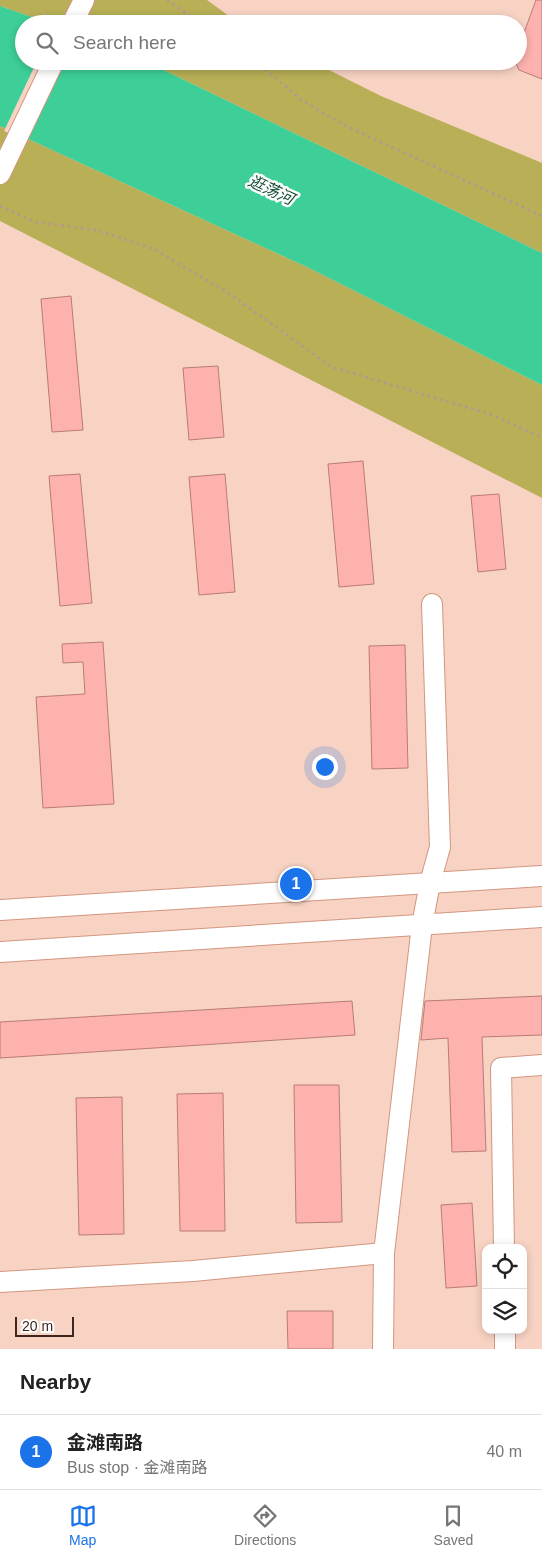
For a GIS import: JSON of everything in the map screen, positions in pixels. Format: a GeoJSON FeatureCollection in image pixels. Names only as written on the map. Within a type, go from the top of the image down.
{"type":"FeatureCollection","features":[{"type":"Feature","properties":{"kind":"street"},"geometry":{"type":"LineString","coordinates":[[0,174],[50,70]]}},
{"type":"Feature","properties":{"kind":"street"},"geometry":{"type":"LineString","coordinates":[[383,1349],[384,1253],[422,925],[430,883],[440,847],[432,604]]}},
{"type":"Feature","properties":{"kind":"street"},"geometry":{"type":"LineString","coordinates":[[0,910],[542,876]]}},
{"type":"Feature","properties":{"kind":"street"},"geometry":{"type":"LineString","coordinates":[[0,952],[542,917]]}},
{"type":"Feature","properties":{"kind":"street"},"geometry":{"type":"LineString","coordinates":[[504,1244],[502,1068],[542,1065]]}},
{"type":"Feature","properties":{"kind":"street"},"geometry":{"type":"LineString","coordinates":[[0,1282],[193,1271],[384,1253]]}},
{"type":"Feature","properties":{"kind":"street"},"geometry":{"type":"LineString","coordinates":[[505,1334],[505,1349]]}},
{"type":"Feature","properties":{"kind":"path"},"geometry":{"type":"LineString","coordinates":[[167,0],[189,15]]}},
{"type":"Feature","properties":{"kind":"path"},"geometry":{"type":"LineString","coordinates":[[265,70],[303,100],[344,125],[542,216]]}},
{"type":"Feature","properties":{"kind":"path"},"geometry":{"type":"LineString","coordinates":[[0,206],[35,222],[96,230],[154,249],[226,292],[332,367],[489,414],[542,437]]}},
{"type":"Feature","properties":{"kind":"shaded area"},"geometry":{"type":"Polygon","coordinates":[[[0,0],[207,0],[228,15],[26,15],[0,6],[0,0]]]}},
{"type":"Feature","properties":{"kind":"shaded area"},"geometry":{"type":"Polygon","coordinates":[[[164,70],[329,70],[381,96],[542,163],[542,253],[164,70]]]}},
{"type":"Feature","properties":{"kind":"shaded area"},"geometry":{"type":"Polygon","coordinates":[[[0,126],[309,268],[542,385],[542,498],[0,221],[0,126]]]}},
{"type":"Feature","properties":{"kind":"water","name":"逛荡河"},"geometry":{"type":"Polygon","coordinates":[[[0,6],[26,15],[15,15],[15,70],[164,70],[542,253],[542,385],[309,268],[0,126],[0,6]]]}},
{"type":"Feature","properties":{"kind":"pier"},"geometry":{"type":"Polygon","coordinates":[[[33,70],[61,70],[27,141],[4,131],[33,70]]]}},
{"type":"Feature","properties":{"kind":"building"},"geometry":{"type":"Polygon","coordinates":[[[536,0],[542,0],[542,79],[519,70],[527,70],[527,24],[536,0]]]}},
{"type":"Feature","properties":{"kind":"building"},"geometry":{"type":"Polygon","coordinates":[[[71,296],[83,430],[52,432],[41,299],[71,296]]]}},
{"type":"Feature","properties":{"kind":"building"},"geometry":{"type":"Polygon","coordinates":[[[218,366],[224,437],[189,440],[183,368],[218,366]]]}},
{"type":"Feature","properties":{"kind":"building"},"geometry":{"type":"Polygon","coordinates":[[[363,461],[374,584],[339,587],[328,464],[363,461]]]}},
{"type":"Feature","properties":{"kind":"building"},"geometry":{"type":"Polygon","coordinates":[[[80,474],[92,603],[60,606],[49,476],[80,474]]]}},
{"type":"Feature","properties":{"kind":"building"},"geometry":{"type":"Polygon","coordinates":[[[225,474],[235,592],[199,595],[189,477],[225,474]]]}},
{"type":"Feature","properties":{"kind":"building"},"geometry":{"type":"Polygon","coordinates":[[[499,494],[506,569],[478,572],[471,496],[499,494]]]}},
{"type":"Feature","properties":{"kind":"building"},"geometry":{"type":"Polygon","coordinates":[[[103,642],[114,804],[43,808],[36,697],[85,694],[83,662],[63,663],[62,644],[103,642]]]}},
{"type":"Feature","properties":{"kind":"building"},"geometry":{"type":"Polygon","coordinates":[[[405,645],[408,768],[372,769],[369,646],[405,645]]]}},
{"type":"Feature","properties":{"kind":"building"},"geometry":{"type":"Polygon","coordinates":[[[542,996],[542,1035],[482,1037],[486,1151],[452,1152],[448,1038],[421,1040],[425,1001],[542,996]]]}},
{"type":"Feature","properties":{"kind":"building"},"geometry":{"type":"Polygon","coordinates":[[[352,1001],[355,1035],[0,1058],[0,1022],[352,1001]]]}},
{"type":"Feature","properties":{"kind":"building"},"geometry":{"type":"Polygon","coordinates":[[[294,1085],[339,1085],[342,1222],[296,1223],[294,1085]]]}},
{"type":"Feature","properties":{"kind":"building"},"geometry":{"type":"Polygon","coordinates":[[[223,1093],[225,1231],[180,1231],[177,1094],[223,1093]]]}},
{"type":"Feature","properties":{"kind":"building"},"geometry":{"type":"Polygon","coordinates":[[[122,1097],[124,1234],[79,1235],[76,1098],[122,1097]]]}},
{"type":"Feature","properties":{"kind":"building"},"geometry":{"type":"Polygon","coordinates":[[[472,1203],[477,1286],[446,1288],[441,1205],[472,1203]]]}},
{"type":"Feature","properties":{"kind":"building"},"geometry":{"type":"Polygon","coordinates":[[[287,1311],[333,1311],[333,1349],[288,1349],[287,1311]]]}},
{"type":"Feature","properties":{"kind":"place","name":"金滩南路"},"geometry":{"type":"Point","coordinates":[296,884]}}]}
